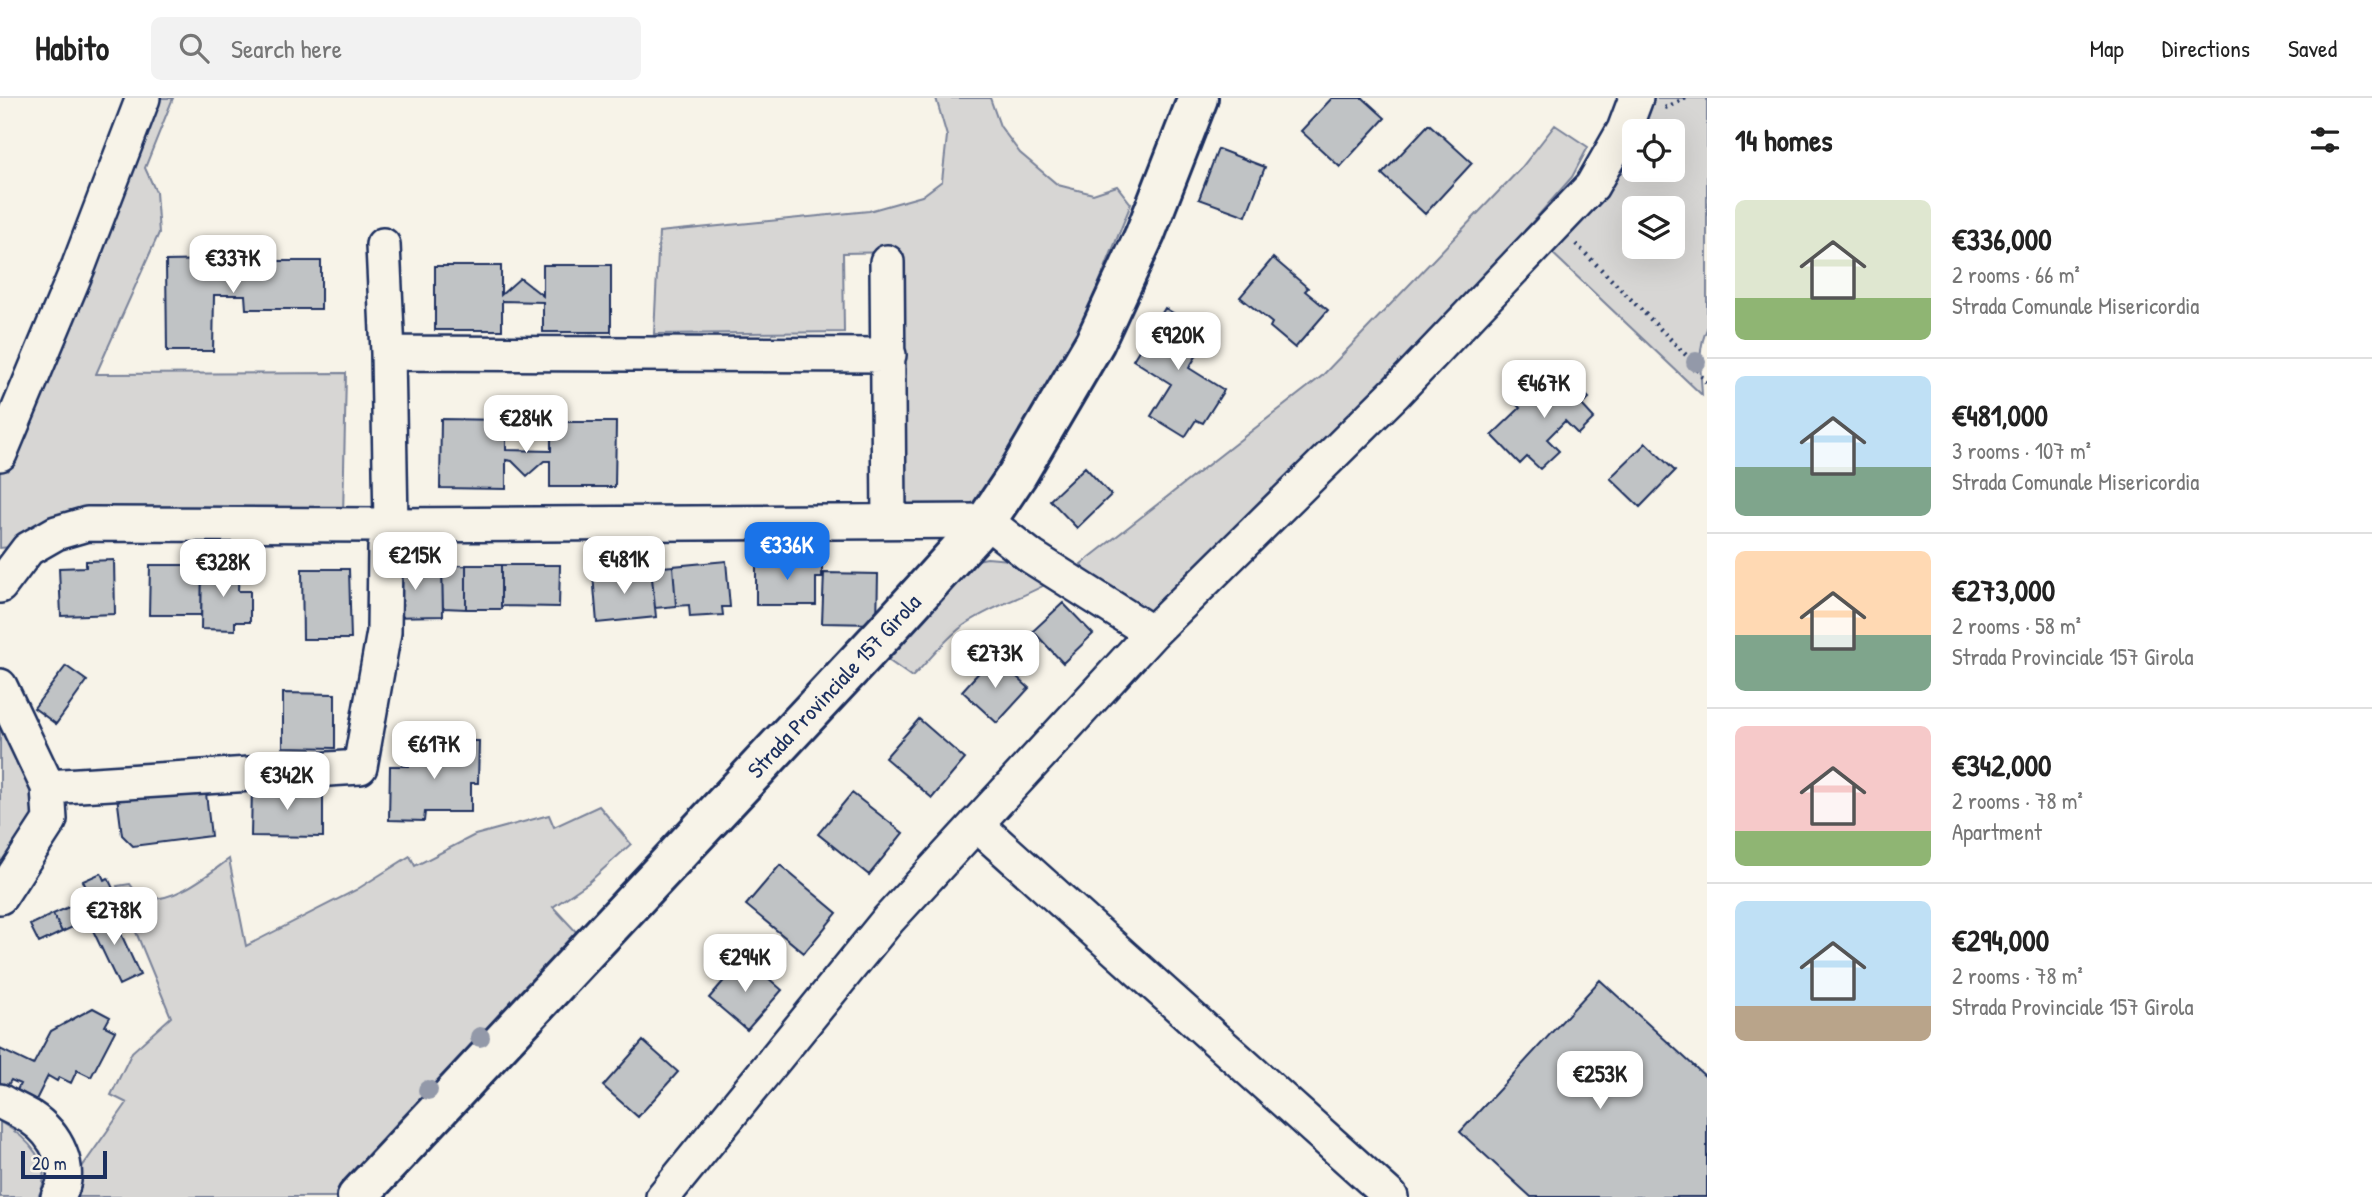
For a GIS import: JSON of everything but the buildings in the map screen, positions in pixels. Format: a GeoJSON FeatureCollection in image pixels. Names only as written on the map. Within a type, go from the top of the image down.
{"type":"FeatureCollection","features":[{"type":"Feature","properties":{"kind":"main road","name":"Strada Provinciale 157 Girola"},"geometry":{"type":"LineString","coordinates":[[357,1197],[986,521],[1017,475],[1095,342],[1145,234],[1198,98]]}},
{"type":"Feature","properties":{"kind":"street"},"geometry":{"type":"LineString","coordinates":[[0,454],[79,265],[143,98]]}},
{"type":"Feature","properties":{"kind":"street"},"geometry":{"type":"LineString","coordinates":[[663,1197],[888,920],[976,824],[1152,633],[1396,392],[1592,186],[1624,130],[1636,98]]}},
{"type":"Feature","properties":{"kind":"street"},"geometry":{"type":"LineString","coordinates":[[48,787],[360,767],[384,632],[385,548],[391,525],[383,245]]}},
{"type":"Feature","properties":{"kind":"street"},"geometry":{"type":"LineString","coordinates":[[887,262],[888,521]]}},
{"type":"Feature","properties":{"kind":"street"},"geometry":{"type":"LineString","coordinates":[[388,353],[889,355]]}},
{"type":"Feature","properties":{"kind":"street"},"geometry":{"type":"LineString","coordinates":[[0,586],[28,549],[56,533],[87,524],[986,521],[1032,557],[1152,633]]}},
{"type":"Feature","properties":{"kind":"street"},"geometry":{"type":"LineString","coordinates":[[0,686],[48,787],[50,820],[0,897]]}},
{"type":"Feature","properties":{"kind":"street"},"geometry":{"type":"LineString","coordinates":[[976,824],[1391,1197]]}},
{"type":"Feature","properties":{"kind":"street"},"geometry":{"type":"LineString","coordinates":[[0,1101],[32,1118],[51,1136],[64,1160],[65,1185],[58,1197]]}},
{"type":"Feature","properties":{"kind":"path"},"geometry":{"type":"LineString","coordinates":[[1556,224],[1689,358],[1707,384]]}},
{"type":"Feature","properties":{"kind":"shaded area"},"geometry":{"type":"Polygon","coordinates":[[[153,98],[173,98],[145,168],[156,192],[159,233],[96,374],[346,373],[343,517],[0,548],[0,467],[153,98]]]}},
{"type":"Feature","properties":{"kind":"shaded area"},"geometry":{"type":"Polygon","coordinates":[[[936,98],[990,98],[1000,126],[1020,153],[1058,185],[1093,194],[1117,186],[1131,204],[1084,320],[1043,397],[986,490],[972,506],[900,517],[900,252],[843,253],[844,332],[654,334],[659,232],[869,211],[922,196],[942,181],[947,136],[936,98]]]}},
{"type":"Feature","properties":{"kind":"shaded area"},"geometry":{"type":"Polygon","coordinates":[[[1643,98],[1707,98],[1707,329],[1701,353],[1702,395],[1548,249],[1622,131],[1622,182],[1685,182],[1685,119],[1630,119],[1643,98]]]}},
{"type":"Feature","properties":{"kind":"shaded area"},"geometry":{"type":"Polygon","coordinates":[[[1555,125],[1588,147],[1572,177],[1464,300],[1154,611],[1147,613],[1085,574],[1081,564],[1322,376],[1522,167],[1555,125]]]}},
{"type":"Feature","properties":{"kind":"shaded area"},"geometry":{"type":"Polygon","coordinates":[[[977,560],[1010,560],[1052,581],[984,613],[963,626],[912,677],[888,660],[977,560]]]}},
{"type":"Feature","properties":{"kind":"shaded area"},"geometry":{"type":"Polygon","coordinates":[[[0,699],[44,807],[0,891],[0,699]]]}},
{"type":"Feature","properties":{"kind":"shaded area"},"geometry":{"type":"Polygon","coordinates":[[[599,806],[631,844],[588,883],[553,907],[581,937],[405,1119],[337,1197],[61,1197],[127,1103],[111,1095],[132,1052],[171,1017],[117,886],[130,884],[141,899],[165,897],[188,887],[229,859],[246,946],[356,890],[410,856],[415,866],[475,835],[549,815],[554,827],[599,806]]]}},
{"type":"Feature","properties":{"kind":"shaded area"},"geometry":{"type":"Polygon","coordinates":[[[0,1122],[20,1136],[36,1153],[43,1174],[43,1185],[38,1197],[0,1197],[0,1122]]]}}]}
